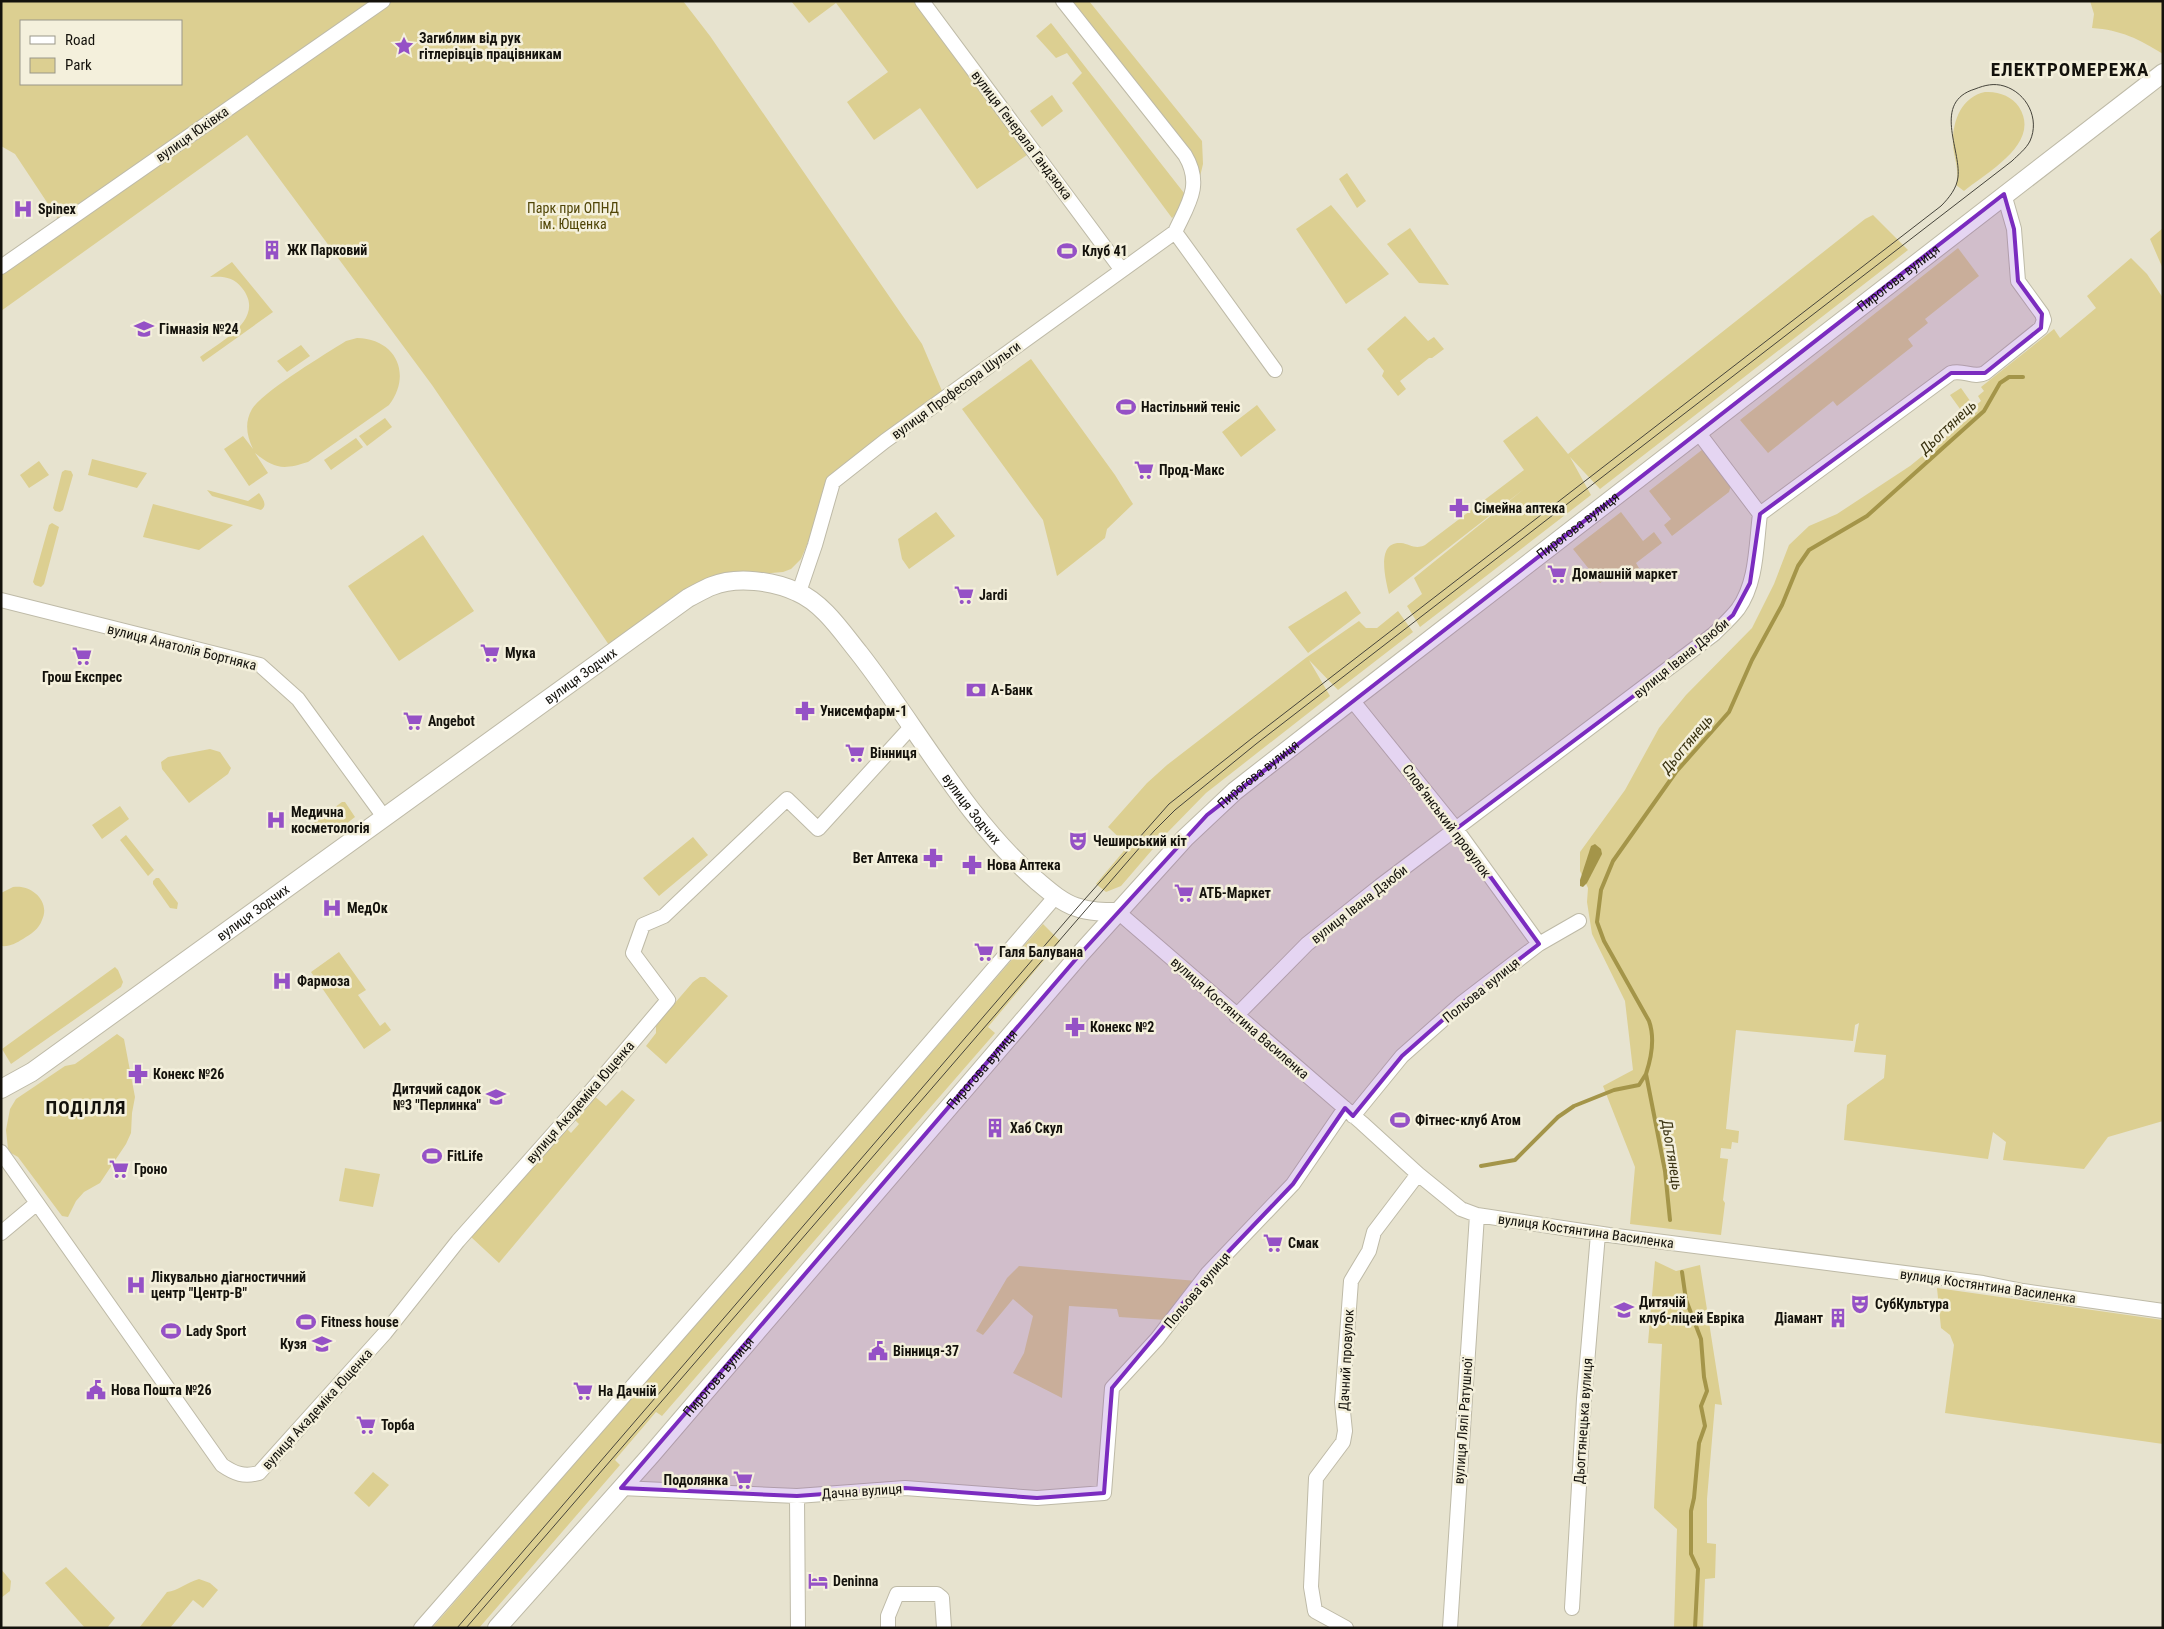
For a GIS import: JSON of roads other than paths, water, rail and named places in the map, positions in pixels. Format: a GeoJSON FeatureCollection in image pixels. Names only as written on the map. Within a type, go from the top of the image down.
{"type":"FeatureCollection","features":[{"type":"Feature","properties":{"kind":"main road","name":"Пирогова вулиця"},"geometry":{"type":"LineString","coordinates":[[497,1628],[651,1455],[1118,912],[1207,815],[1352,700],[2004,194],[2163,73]]}},
{"type":"Feature","properties":{"kind":"main road","name":"вулиця Зодчих"},"geometry":{"type":"LineString","coordinates":[[1,1089],[32,1072],[688,598],[713,585],[735,581],[774,584],[798,592],[818,607],[838,627],[883,684],[979,821],[1002,848],[1056,896],[1076,908],[1096,912],[1118,912]]}},
{"type":"Feature","properties":{"kind":"street","name":"вулиця Юківка"},"geometry":{"type":"LineString","coordinates":[[1,267],[384,1]]}},
{"type":"Feature","properties":{"kind":"street","name":"вулиця Генерала Гандзюка"},"geometry":{"type":"LineString","coordinates":[[922,1],[1121,269]]}},
{"type":"Feature","properties":{"kind":"street"},"geometry":{"type":"LineString","coordinates":[[1063,1],[1189,161],[1193,195],[1175,232],[1275,370]]}},
{"type":"Feature","properties":{"kind":"street"},"geometry":{"type":"LineString","coordinates":[[1698,432],[1760,514],[1951,374],[1959,372],[1976,375],[1985,373],[2041,328],[2044,320],[2042,314],[2018,281],[2014,229],[2004,194]]}},
{"type":"Feature","properties":{"kind":"street","name":"вулиця Професора Шульги"},"geometry":{"type":"LineString","coordinates":[[798,592],[815,545],[833,482],[1121,269],[1175,232]]}},
{"type":"Feature","properties":{"kind":"street","name":"вулиця Івана Дзюби"},"geometry":{"type":"LineString","coordinates":[[1236,1016],[1307,944],[1714,634],[1733,615],[1744,600],[1750,583],[1760,514]]}},
{"type":"Feature","properties":{"kind":"street","name":"вулиця Анатолія Бортняка"},"geometry":{"type":"LineString","coordinates":[[1,600],[260,665],[298,699],[384,817]]}},
{"type":"Feature","properties":{"kind":"street","name":"Словʼянський провулок"},"geometry":{"type":"LineString","coordinates":[[1352,700],[1456,829],[1539,944]]}},
{"type":"Feature","properties":{"kind":"street","name":"вулиця Академіка Ющенка"},"geometry":{"type":"LineString","coordinates":[[1,1152],[222,1465],[238,1474],[248,1476],[259,1473],[385,1333],[458,1241],[585,1098],[668,1000],[633,952],[643,925],[664,916],[787,799],[818,829],[912,726]]}},
{"type":"Feature","properties":{"kind":"street"},"geometry":{"type":"LineString","coordinates":[[421,1628],[734,1270],[1056,896]]}},
{"type":"Feature","properties":{"kind":"street","name":"вулиця Костянтина Василенка"},"geometry":{"type":"LineString","coordinates":[[1118,912],[1418,1174],[1461,1209],[1476,1215],[1598,1234],[1983,1283],[2023,1291],[2163,1311]]}},
{"type":"Feature","properties":{"kind":"street","name":"Польова вулиця"},"geometry":{"type":"LineString","coordinates":[[1104,1493],[1112,1388],[1157,1339],[1208,1273],[1293,1184],[1349,1112],[1402,1056],[1463,1002],[1539,944],[1579,921]]}},
{"type":"Feature","properties":{"kind":"street","name":"Дачний провулок"},"geometry":{"type":"LineString","coordinates":[[1346,1628],[1315,1611],[1311,1587],[1316,1478],[1343,1442],[1345,1431],[1342,1402],[1351,1281],[1369,1251],[1374,1232],[1418,1174]]}},
{"type":"Feature","properties":{"kind":"street"},"geometry":{"type":"LineString","coordinates":[[1,1233],[36,1203]]}},
{"type":"Feature","properties":{"kind":"street","name":"вулиця Лялі Ратушної"},"geometry":{"type":"LineString","coordinates":[[1450,1628],[1476,1215]]}},
{"type":"Feature","properties":{"kind":"street","name":"Дьогтянецька вулиця"},"geometry":{"type":"LineString","coordinates":[[1572,1608],[1584,1399],[1598,1234]]}},
{"type":"Feature","properties":{"kind":"street","name":"Дачна вулиця"},"geometry":{"type":"LineString","coordinates":[[620,1488],[797,1496],[904,1488],[1037,1498],[1104,1493]]}},
{"type":"Feature","properties":{"kind":"street"},"geometry":{"type":"LineString","coordinates":[[797,1496],[798,1628]]}},
{"type":"Feature","properties":{"kind":"street"},"geometry":{"type":"LineString","coordinates":[[888,1628],[888,1616],[897,1594],[940,1595],[942,1598],[944,1628]]}},
{"type":"Feature","properties":{"kind":"waterway","name":"Дьогтянець"},"geometry":{"type":"LineString","coordinates":[[1670,1220],[1665,1171],[1646,1074],[1652,1047],[1651,1027],[1604,941],[1597,922],[1601,890],[1613,861],[1676,772],[1729,712],[1752,660],[1782,605],[1798,566],[1809,550],[1867,516],[1984,411],[2000,383],[2009,377],[2023,377]]}},
{"type":"Feature","properties":{"kind":"waterway"},"geometry":{"type":"LineString","coordinates":[[1481,1166],[1515,1160],[1558,1117],[1574,1106],[1614,1090],[1639,1085],[1646,1074]]}},
{"type":"Feature","properties":{"kind":"waterway","name":"Дьогтянець"},"geometry":{"type":"LineString","coordinates":[[1682,1272],[1686,1300],[1701,1339],[1707,1391],[1701,1406],[1705,1426],[1699,1443],[1691,1511],[1691,1554],[1698,1569],[1695,1628]]}},
{"type":"Feature","properties":{"kind":"tram line"},"geometry":{"type":"LineString","coordinates":[[457,1628],[1077,908],[1169,804],[1941,206],[1952,193],[1958,177],[1958,166],[1951,127],[1955,104],[1962,95],[1986,86],[2000,85],[2012,89],[2019,94],[2025,101],[2032,116],[2033,133],[2026,147],[2012,161],[1256,744],[1175,810],[1154,831],[466,1628]]}},
{"type":"Feature","properties":{"kind":"place","name":"Загиблим від рук гітлерівців працівникам"},"geometry":{"type":"Point","coordinates":[404,46]}},
{"type":"Feature","properties":{"kind":"place","name":"Spinex"},"geometry":{"type":"Point","coordinates":[23,209]}},
{"type":"Feature","properties":{"kind":"place","name":"ЖК Парковий"},"geometry":{"type":"Point","coordinates":[272,250]}},
{"type":"Feature","properties":{"kind":"place","name":"Клуб 41"},"geometry":{"type":"Point","coordinates":[1067,251]}},
{"type":"Feature","properties":{"kind":"place","name":"Гімназія №24"},"geometry":{"type":"Point","coordinates":[144,329]}},
{"type":"Feature","properties":{"kind":"place","name":"Настільний теніс"},"geometry":{"type":"Point","coordinates":[1126,407]}},
{"type":"Feature","properties":{"kind":"place","name":"Прод-Макс"},"geometry":{"type":"Point","coordinates":[1144,470]}},
{"type":"Feature","properties":{"kind":"place","name":"Сімейна аптека"},"geometry":{"type":"Point","coordinates":[1459,508]}},
{"type":"Feature","properties":{"kind":"place","name":"Домашній маркет"},"geometry":{"type":"Point","coordinates":[1557,574]}},
{"type":"Feature","properties":{"kind":"place","name":"Jardi"},"geometry":{"type":"Point","coordinates":[964,595]}},
{"type":"Feature","properties":{"kind":"place","name":"Мука"},"geometry":{"type":"Point","coordinates":[490,653]}},
{"type":"Feature","properties":{"kind":"place","name":"Грош Експрес"},"geometry":{"type":"Point","coordinates":[82,656]}},
{"type":"Feature","properties":{"kind":"place","name":"А-Банк"},"geometry":{"type":"Point","coordinates":[976,690]}},
{"type":"Feature","properties":{"kind":"place","name":"Унисемфарм-1"},"geometry":{"type":"Point","coordinates":[805,711]}},
{"type":"Feature","properties":{"kind":"place","name":"Angebot"},"geometry":{"type":"Point","coordinates":[413,721]}},
{"type":"Feature","properties":{"kind":"place","name":"Вінниця"},"geometry":{"type":"Point","coordinates":[855,753]}},
{"type":"Feature","properties":{"kind":"place","name":"Медична косметологія"},"geometry":{"type":"Point","coordinates":[276,820]}},
{"type":"Feature","properties":{"kind":"place","name":"Чеширський кіт"},"geometry":{"type":"Point","coordinates":[1078,841]}},
{"type":"Feature","properties":{"kind":"place","name":"Вет Аптека"},"geometry":{"type":"Point","coordinates":[933,858]}},
{"type":"Feature","properties":{"kind":"place","name":"Нова Аптека"},"geometry":{"type":"Point","coordinates":[972,865]}},
{"type":"Feature","properties":{"kind":"place","name":"АТБ-Маркет"},"geometry":{"type":"Point","coordinates":[1184,893]}},
{"type":"Feature","properties":{"kind":"place","name":"МедОк"},"geometry":{"type":"Point","coordinates":[332,908]}},
{"type":"Feature","properties":{"kind":"place","name":"Галя Балувана"},"geometry":{"type":"Point","coordinates":[984,952]}},
{"type":"Feature","properties":{"kind":"place","name":"Фармоза"},"geometry":{"type":"Point","coordinates":[282,981]}},
{"type":"Feature","properties":{"kind":"place","name":"Конекс №2"},"geometry":{"type":"Point","coordinates":[1075,1027]}},
{"type":"Feature","properties":{"kind":"place","name":"Конекс №26"},"geometry":{"type":"Point","coordinates":[138,1074]}},
{"type":"Feature","properties":{"kind":"place","name":"Дитячий садок №3 \"Перлинка\""},"geometry":{"type":"Point","coordinates":[496,1097]}},
{"type":"Feature","properties":{"kind":"place","name":"Фітнес-клуб Атом"},"geometry":{"type":"Point","coordinates":[1400,1120]}},
{"type":"Feature","properties":{"kind":"place","name":"Хаб Скул"},"geometry":{"type":"Point","coordinates":[995,1128]}},
{"type":"Feature","properties":{"kind":"place","name":"FitLife"},"geometry":{"type":"Point","coordinates":[432,1156]}},
{"type":"Feature","properties":{"kind":"place","name":"Гроно"},"geometry":{"type":"Point","coordinates":[119,1169]}},
{"type":"Feature","properties":{"kind":"place","name":"Смак"},"geometry":{"type":"Point","coordinates":[1273,1243]}},
{"type":"Feature","properties":{"kind":"place","name":"Лікувально діагностичний центр \"Центр-В\""},"geometry":{"type":"Point","coordinates":[136,1285]}},
{"type":"Feature","properties":{"kind":"place","name":"СубКультура"},"geometry":{"type":"Point","coordinates":[1860,1304]}},
{"type":"Feature","properties":{"kind":"place","name":"Дитячій клуб-ліцей Евріка"},"geometry":{"type":"Point","coordinates":[1624,1310]}},
{"type":"Feature","properties":{"kind":"place","name":"Діамант"},"geometry":{"type":"Point","coordinates":[1838,1318]}},
{"type":"Feature","properties":{"kind":"place","name":"Fitness house"},"geometry":{"type":"Point","coordinates":[306,1322]}},
{"type":"Feature","properties":{"kind":"place","name":"Lady Sport"},"geometry":{"type":"Point","coordinates":[171,1331]}},
{"type":"Feature","properties":{"kind":"place","name":"Кузя"},"geometry":{"type":"Point","coordinates":[322,1344]}},
{"type":"Feature","properties":{"kind":"place","name":"Вінниця-37"},"geometry":{"type":"Point","coordinates":[878,1351]}},
{"type":"Feature","properties":{"kind":"place","name":"Нова Пошта №26"},"geometry":{"type":"Point","coordinates":[96,1390]}},
{"type":"Feature","properties":{"kind":"place","name":"На Дачній"},"geometry":{"type":"Point","coordinates":[583,1391]}},
{"type":"Feature","properties":{"kind":"place","name":"Торба"},"geometry":{"type":"Point","coordinates":[366,1425]}},
{"type":"Feature","properties":{"kind":"place","name":"Подолянка"},"geometry":{"type":"Point","coordinates":[743,1480]}},
{"type":"Feature","properties":{"kind":"place","name":"Deninna"},"geometry":{"type":"Point","coordinates":[818,1581]}},
{"type":"Feature","properties":{"kind":"district","name":"ЕЛЕКТРОМЕРЕЖА"},"geometry":{"type":"Point","coordinates":[2070,69]}},
{"type":"Feature","properties":{"kind":"district","name":"ПОДІЛЛЯ"},"geometry":{"type":"Point","coordinates":[86,1107]}},
{"type":"Feature","properties":{"kind":"park label","name":"Парк при ОПНД ім. Ющенка"},"geometry":{"type":"Point","coordinates":[573,216]}}]}
